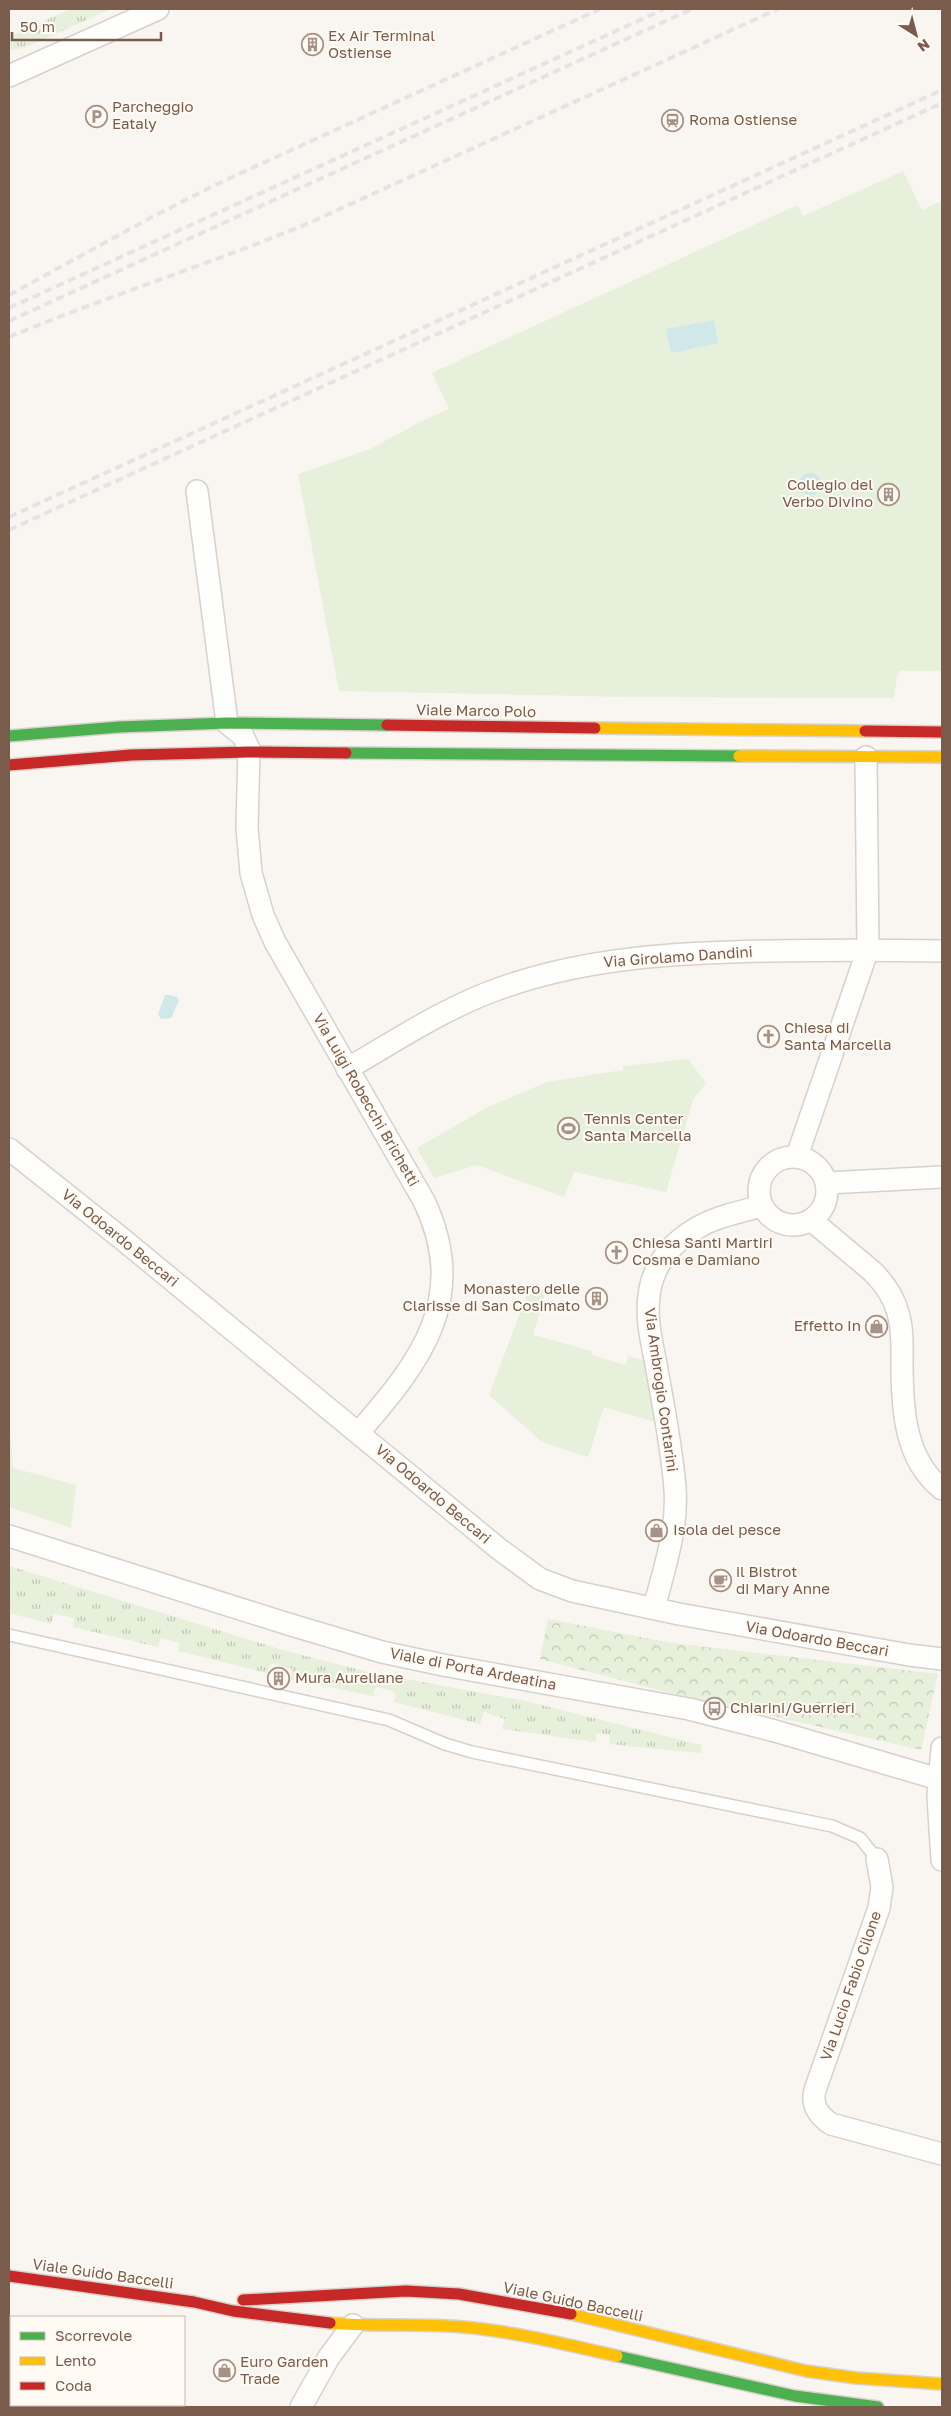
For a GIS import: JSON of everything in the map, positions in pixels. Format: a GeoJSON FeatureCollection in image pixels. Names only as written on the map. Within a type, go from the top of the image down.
{"type":"FeatureCollection","features":[{"type":"Feature","properties":{"kind":"main road","name":"Viale Marco Polo"},"geometry":{"type":"LineString","coordinates":[[9,736],[119,727],[227,723],[942,732]]}},
{"type":"Feature","properties":{"kind":"main road"},"geometry":{"type":"LineString","coordinates":[[9,765],[114,756],[249,752],[942,757]]}},
{"type":"Feature","properties":{"kind":"main road","name":"Viale Guido Baccelli"},"geometry":{"type":"LineString","coordinates":[[9,2276],[194,2302],[267,2316],[353,2325],[442,2324],[488,2330],[563,2344],[795,2396],[878,2407]]}},
{"type":"Feature","properties":{"kind":"main road","name":"Viale Guido Baccelli"},"geometry":{"type":"LineString","coordinates":[[194,2302],[406,2292],[459,2294],[551,2309],[806,2371],[856,2378],[942,2384]]}},
{"type":"Feature","properties":{"kind":"street"},"geometry":{"type":"LineString","coordinates":[[9,76],[158,9]]}},
{"type":"Feature","properties":{"kind":"street"},"geometry":{"type":"LineString","coordinates":[[197,491],[227,723],[244,736],[249,752]]}},
{"type":"Feature","properties":{"kind":"street","name":"Via Luigi Robecchi Brichetti"},"geometry":{"type":"LineString","coordinates":[[249,752],[247,786],[248,850],[255,892],[272,936],[424,1201],[435,1226],[442,1259],[438,1304],[423,1350],[409,1372],[359,1432]]}},
{"type":"Feature","properties":{"kind":"street"},"geometry":{"type":"LineString","coordinates":[[798,1156],[868,949],[866,757]]}},
{"type":"Feature","properties":{"kind":"street","name":"Via Girolamo Dandini"},"geometry":{"type":"LineString","coordinates":[[347,1069],[468,1002],[502,988],[566,969],[633,958],[702,952],[868,949],[942,952]]}},
{"type":"Feature","properties":{"kind":"street","name":"Via Odoardo Beccari"},"geometry":{"type":"LineString","coordinates":[[9,1149],[359,1432],[499,1549],[540,1579],[572,1591],[654,1608],[909,1655],[942,1659]]}},
{"type":"Feature","properties":{"kind":"street"},"geometry":{"type":"LineString","coordinates":[[798,1156],[816,1165],[827,1183],[828,1194],[825,1204],[811,1220],[800,1224],[789,1225],[778,1222],[768,1215],[758,1196],[762,1175],[777,1160],[798,1156]]}},
{"type":"Feature","properties":{"kind":"street"},"geometry":{"type":"LineString","coordinates":[[827,1183],[942,1177]]}},
{"type":"Feature","properties":{"kind":"street","name":"Via Ambrogio Contarini"},"geometry":{"type":"LineString","coordinates":[[654,1608],[670,1543],[675,1503],[674,1474],[648,1316],[650,1288],[660,1263],[679,1240],[713,1220],[762,1206]]}},
{"type":"Feature","properties":{"kind":"street"},"geometry":{"type":"LineString","coordinates":[[811,1220],[872,1271],[881,1280],[895,1303],[901,1331],[902,1392],[906,1425],[921,1466],[942,1489]]}},
{"type":"Feature","properties":{"kind":"street","name":"Viale di Porta Ardeatina"},"geometry":{"type":"LineString","coordinates":[[9,1536],[279,1622],[382,1652],[689,1709],[940,1779]]}},
{"type":"Feature","properties":{"kind":"street"},"geometry":{"type":"LineString","coordinates":[[942,1748],[940,1779],[942,1860]]}},
{"type":"Feature","properties":{"kind":"street","name":"Via Lucio Fabio Cilone"},"geometry":{"type":"LineString","coordinates":[[877,1859],[882,1887],[879,1908],[815,2090],[814,2100],[817,2111],[826,2121],[835,2125],[942,2154]]}},
{"type":"Feature","properties":{"kind":"street"},"geometry":{"type":"LineString","coordinates":[[301,2407],[329,2357],[353,2325]]}},
{"type":"Feature","properties":{"kind":"lane"},"geometry":{"type":"LineString","coordinates":[[117,28],[138,9]]}},
{"type":"Feature","properties":{"kind":"lane"},"geometry":{"type":"LineString","coordinates":[[9,1635],[390,1720],[445,1744],[472,1752],[832,1826],[860,1838],[877,1859]]}},
{"type":"Feature","properties":{"kind":"green space"},"geometry":{"type":"Polygon","coordinates":[[[70,9],[111,9],[24,48],[9,50],[9,37],[70,9]]]}},
{"type":"Feature","properties":{"kind":"green space"},"geometry":{"type":"Polygon","coordinates":[[[903,171],[922,210],[942,201],[942,671],[901,671],[897,676],[894,698],[629,697],[339,691],[298,474],[370,449],[420,422],[449,409],[432,373],[797,205],[803,216],[903,171]]]}},
{"type":"Feature","properties":{"kind":"green space","name":"Tennis Center Santa Marcella"},"geometry":{"type":"Polygon","coordinates":[[[688,1059],[706,1083],[693,1100],[666,1192],[574,1172],[564,1197],[477,1165],[434,1178],[417,1148],[486,1108],[547,1082],[623,1070],[623,1066],[688,1059]]]}},
{"type":"Feature","properties":{"kind":"green space"},"geometry":{"type":"Polygon","coordinates":[[[531,1284],[546,1290],[533,1335],[592,1351],[591,1355],[626,1365],[628,1356],[645,1360],[656,1422],[604,1407],[588,1457],[542,1442],[489,1395],[531,1284]]]}},
{"type":"Feature","properties":{"kind":"green space"},"geometry":{"type":"Polygon","coordinates":[[[9,1415],[13,1468],[76,1485],[71,1528],[9,1507],[9,1415]]]}},
{"type":"Feature","properties":{"kind":"green space"},"geometry":{"type":"Polygon","coordinates":[[[9,1566],[286,1651],[368,1672],[525,1701],[702,1745],[700,1753],[609,1744],[610,1735],[597,1733],[595,1742],[502,1729],[505,1719],[484,1712],[480,1724],[394,1702],[396,1692],[376,1687],[373,1696],[290,1679],[292,1669],[271,1663],[267,1673],[178,1651],[180,1643],[161,1638],[158,1647],[73,1627],[74,1618],[54,1614],[51,1624],[9,1613],[9,1566]]]}},
{"type":"Feature","properties":{"kind":"green space"},"geometry":{"type":"Polygon","coordinates":[[[548,1619],[672,1643],[938,1674],[921,1750],[663,1691],[540,1659],[548,1619]]]}},
{"type":"Feature","properties":{"kind":"water"},"geometry":{"type":"Polygon","coordinates":[[[714,320],[718,343],[671,353],[666,329],[714,320]]]}},
{"type":"Feature","properties":{"kind":"water"},"geometry":{"type":"Polygon","coordinates":[[[810,473],[818,476],[821,484],[818,492],[810,495],[802,492],[799,484],[802,476],[810,473]]]}},
{"type":"Feature","properties":{"kind":"water"},"geometry":{"type":"Polygon","coordinates":[[[165,995],[177,997],[179,1001],[171,1018],[161,1019],[158,1014],[165,995]]]}},
{"type":"Feature","properties":{"kind":"railway"},"geometry":{"type":"LineString","coordinates":[[9,295],[215,185],[600,9]]}},
{"type":"Feature","properties":{"kind":"railway"},"geometry":{"type":"LineString","coordinates":[[9,308],[664,9]]}},
{"type":"Feature","properties":{"kind":"railway"},"geometry":{"type":"LineString","coordinates":[[9,321],[692,9]]}},
{"type":"Feature","properties":{"kind":"railway"},"geometry":{"type":"LineString","coordinates":[[9,337],[309,223],[778,9]]}},
{"type":"Feature","properties":{"kind":"railway"},"geometry":{"type":"LineString","coordinates":[[9,517],[942,90]]}},
{"type":"Feature","properties":{"kind":"railway"},"geometry":{"type":"LineString","coordinates":[[9,530],[942,103]]}},
{"type":"Feature","properties":{"kind":"traffic: fast"},"geometry":{"type":"LineString","coordinates":[[9,736],[119,727],[227,723],[387,725]]}},
{"type":"Feature","properties":{"kind":"traffic: fast"},"geometry":{"type":"LineString","coordinates":[[346,753],[739,756]]}},
{"type":"Feature","properties":{"kind":"traffic: fast"},"geometry":{"type":"LineString","coordinates":[[617,2356],[795,2396],[878,2407]]}},
{"type":"Feature","properties":{"kind":"traffic: slow"},"geometry":{"type":"LineString","coordinates":[[595,728],[865,731]]}},
{"type":"Feature","properties":{"kind":"traffic: slow"},"geometry":{"type":"LineString","coordinates":[[739,756],[942,757]]}},
{"type":"Feature","properties":{"kind":"traffic: slow"},"geometry":{"type":"LineString","coordinates":[[571,2314],[806,2371],[856,2378],[942,2384]]}},
{"type":"Feature","properties":{"kind":"traffic: slow"},"geometry":{"type":"LineString","coordinates":[[330,2323],[446,2326],[482,2329],[540,2339],[617,2356]]}},
{"type":"Feature","properties":{"kind":"traffic: jam"},"geometry":{"type":"LineString","coordinates":[[387,725],[595,728]]}},
{"type":"Feature","properties":{"kind":"traffic: jam"},"geometry":{"type":"LineString","coordinates":[[865,731],[942,732]]}},
{"type":"Feature","properties":{"kind":"traffic: jam"},"geometry":{"type":"LineString","coordinates":[[9,765],[131,755],[249,752],[346,753]]}},
{"type":"Feature","properties":{"kind":"traffic: jam"},"geometry":{"type":"LineString","coordinates":[[9,2276],[194,2302],[233,2311],[330,2323]]}},
{"type":"Feature","properties":{"kind":"traffic: jam"},"geometry":{"type":"LineString","coordinates":[[243,2300],[406,2291],[459,2294],[571,2314]]}},
{"type":"Feature","properties":{"kind":"place","name":"Ex Air Terminal Ostiense"},"geometry":{"type":"Point","coordinates":[312,45]}},
{"type":"Feature","properties":{"kind":"place","name":"Parcheggio Eataly"},"geometry":{"type":"Point","coordinates":[96,116]}},
{"type":"Feature","properties":{"kind":"place","name":"Roma Ostiense"},"geometry":{"type":"Point","coordinates":[673,120]}},
{"type":"Feature","properties":{"kind":"place","name":"Collegio del Verbo Divino"},"geometry":{"type":"Point","coordinates":[889,494]}},
{"type":"Feature","properties":{"kind":"place","name":"Chiesa di Santa Marcella"},"geometry":{"type":"Point","coordinates":[768,1037]}},
{"type":"Feature","properties":{"kind":"place","name":"Tennis Center Santa Marcella"},"geometry":{"type":"Point","coordinates":[568,1128]}},
{"type":"Feature","properties":{"kind":"place","name":"Chiesa Santi Martiri Cosma e Damiano"},"geometry":{"type":"Point","coordinates":[616,1252]}},
{"type":"Feature","properties":{"kind":"place","name":"Monastero delle Clarisse di San Cosimato"},"geometry":{"type":"Point","coordinates":[596,1298]}},
{"type":"Feature","properties":{"kind":"place","name":"Effetto In"},"geometry":{"type":"Point","coordinates":[877,1326]}},
{"type":"Feature","properties":{"kind":"place","name":"Isola del pesce"},"geometry":{"type":"Point","coordinates":[657,1530]}},
{"type":"Feature","properties":{"kind":"place","name":"il Bistrot di Mary Anne"},"geometry":{"type":"Point","coordinates":[720,1581]}},
{"type":"Feature","properties":{"kind":"place","name":"Mura Aureliane"},"geometry":{"type":"Point","coordinates":[279,1678]}},
{"type":"Feature","properties":{"kind":"place","name":"Chiarini/Guerrieri"},"geometry":{"type":"Point","coordinates":[714,1708]}},
{"type":"Feature","properties":{"kind":"place","name":"Euro Garden Trade"},"geometry":{"type":"Point","coordinates":[224,2371]}}]}
